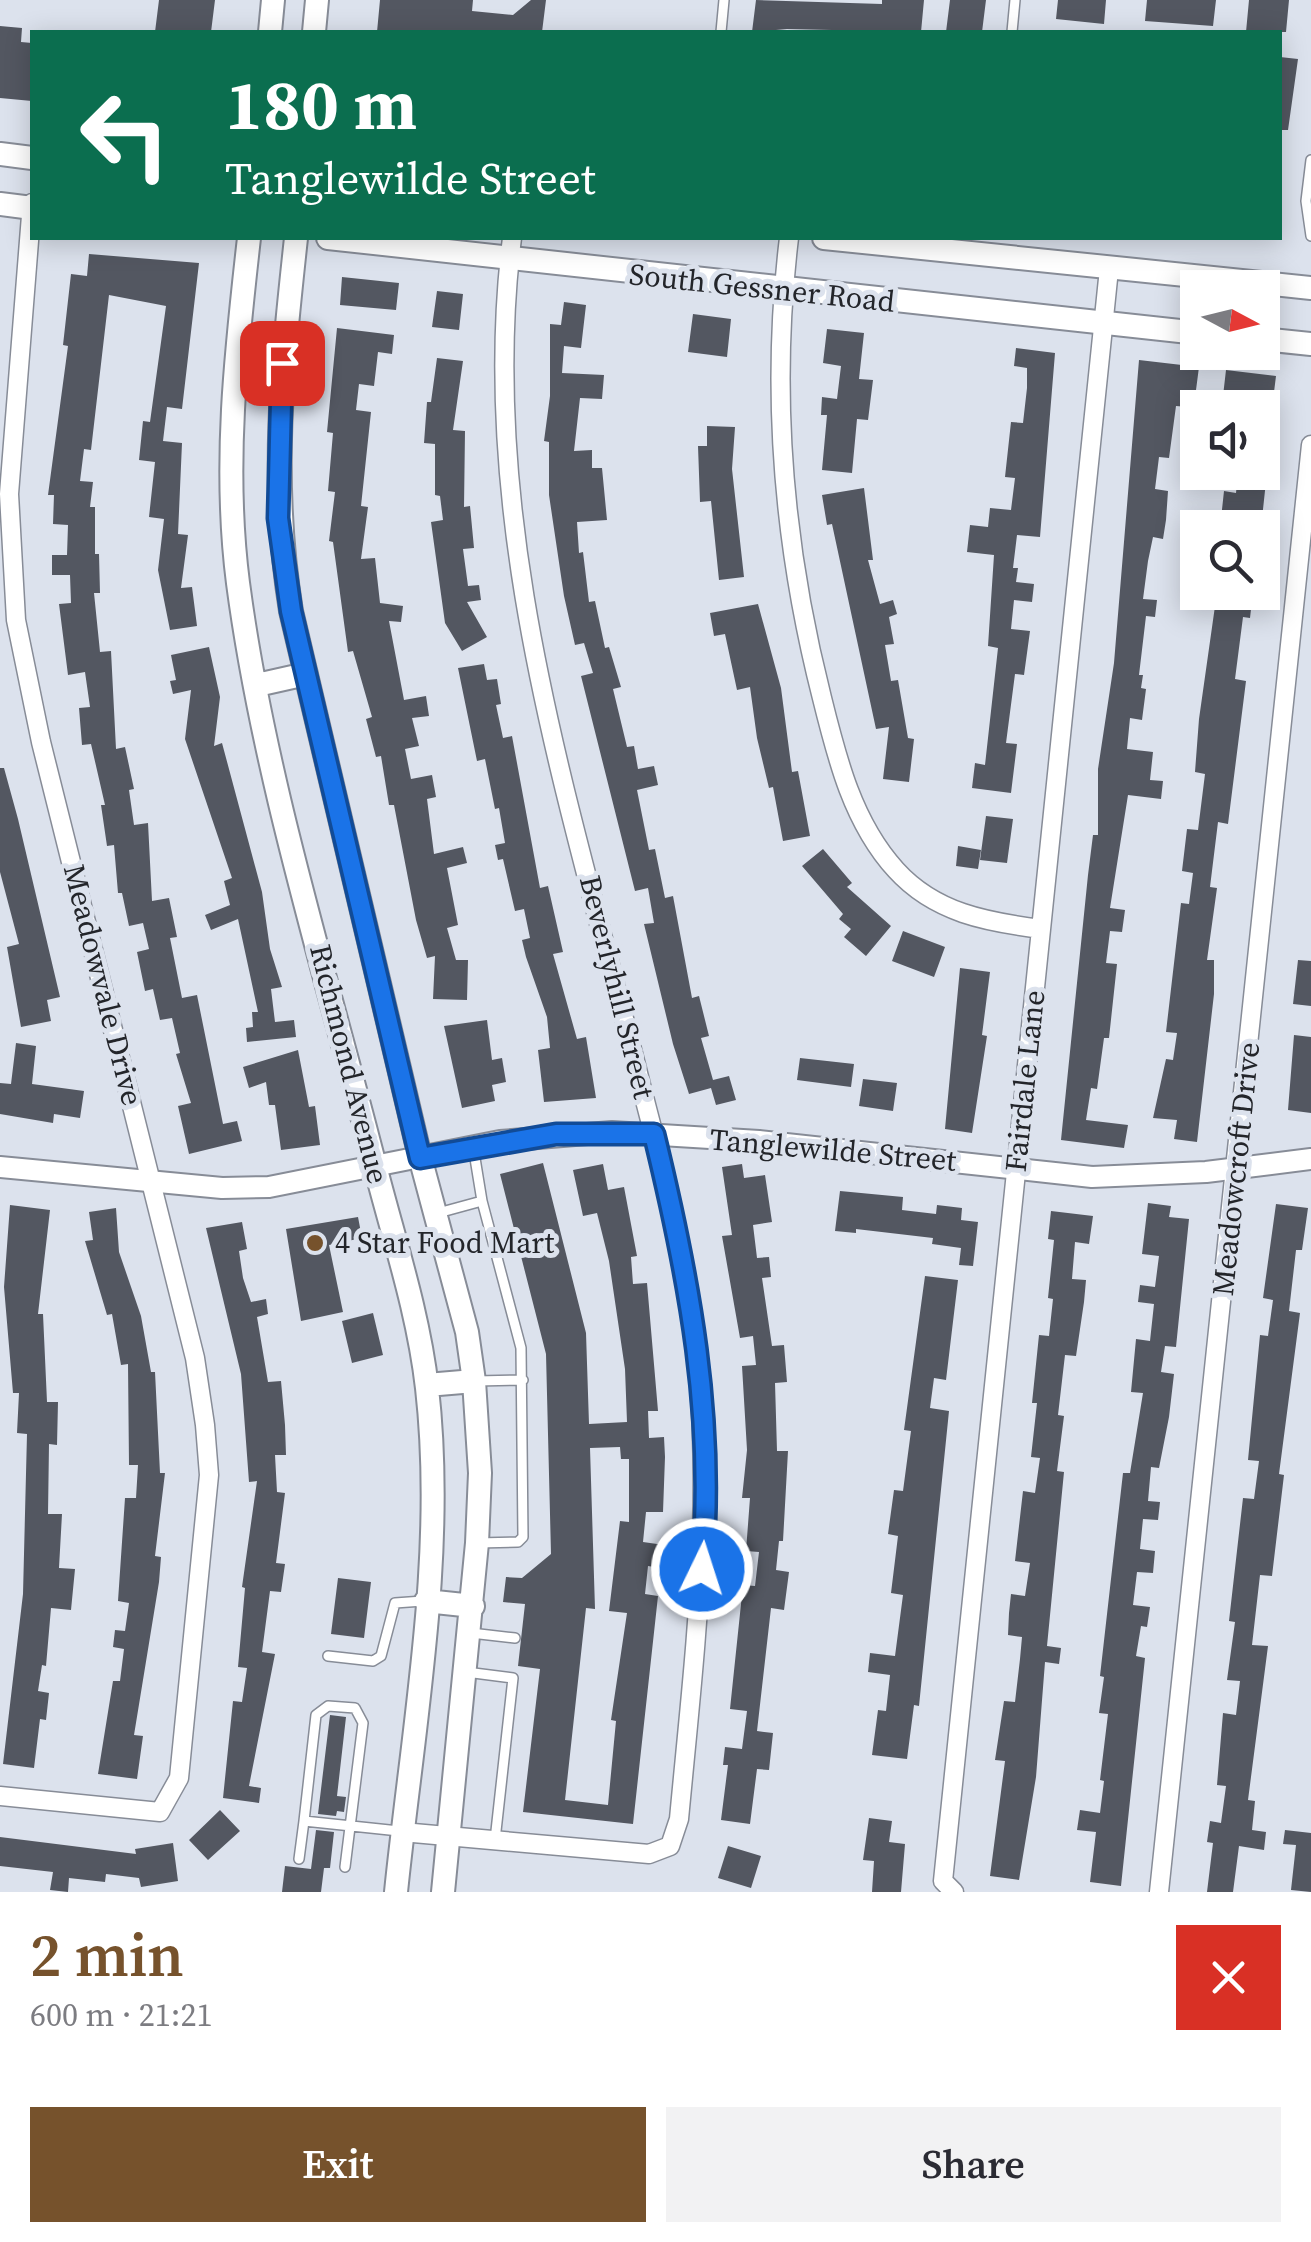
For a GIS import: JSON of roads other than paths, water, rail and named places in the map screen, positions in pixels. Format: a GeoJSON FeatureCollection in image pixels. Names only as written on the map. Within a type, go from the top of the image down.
{"type":"FeatureCollection","features":[{"type":"Feature","properties":{"kind":"main road"},"geometry":{"type":"LineString","coordinates":[[270,30],[273,0]]}},
{"type":"Feature","properties":{"kind":"main road"},"geometry":{"type":"LineString","coordinates":[[314,30],[316,0]]}},
{"type":"Feature","properties":{"kind":"main road"},"geometry":{"type":"LineString","coordinates":[[0,154],[30,158]]}},
{"type":"Feature","properties":{"kind":"main road"},"geometry":{"type":"LineString","coordinates":[[0,204],[30,207]]}},
{"type":"Feature","properties":{"kind":"main road","name":"Richmond Avenue"},"geometry":{"type":"LineString","coordinates":[[249,240],[230,476],[238,583],[257,685],[375,1168],[418,1327],[426,1385],[434,1493],[396,1892]]}},
{"type":"Feature","properties":{"kind":"main road","name":"Richmond Avenue"},"geometry":{"type":"LineString","coordinates":[[296,240],[279,401],[278,518],[291,611],[420,1158],[467,1332],[474,1381],[480,1473],[474,1606],[443,1892]]}},
{"type":"Feature","properties":{"kind":"main road","name":"South Gessner Road"},"geometry":{"type":"LineString","coordinates":[[361,240],[510,249],[783,290],[1180,331]]}},
{"type":"Feature","properties":{"kind":"main road","name":"South Gessner Road"},"geometry":{"type":"LineString","coordinates":[[866,240],[991,246],[1109,269],[1311,288]]}},
{"type":"Feature","properties":{"kind":"main road"},"geometry":{"type":"LineString","coordinates":[[1280,341],[1311,344]]}},
{"type":"Feature","properties":{"kind":"main road"},"geometry":{"type":"LineString","coordinates":[[257,685],[306,674]]}},
{"type":"Feature","properties":{"kind":"main road"},"geometry":{"type":"LineString","coordinates":[[426,1385],[474,1381]]}},
{"type":"Feature","properties":{"kind":"main road"},"geometry":{"type":"LineString","coordinates":[[426,1601],[474,1606]]}},
{"type":"Feature","properties":{"kind":"street","name":"Meadowvale Drive"},"geometry":{"type":"LineString","coordinates":[[0,1796],[160,1812],[180,1778],[210,1475],[195,1358],[41,742],[16,620],[9,494],[30,232]]}},
{"type":"Feature","properties":{"kind":"street"},"geometry":{"type":"LineString","coordinates":[[790,240],[778,372],[780,468],[794,566],[837,756],[864,826],[898,872],[940,905],[980,921],[1040,930]]}},
{"type":"Feature","properties":{"kind":"street","name":"Beverlyhill Street"},"geometry":{"type":"LineString","coordinates":[[494,1840],[661,1853],[670,1846],[680,1819],[705,1533],[706,1468],[704,1403],[688,1286],[654,1134],[531,647],[504,440],[510,249]]}},
{"type":"Feature","properties":{"kind":"street","name":"Fairdale Lane"},"geometry":{"type":"LineString","coordinates":[[953,1891],[943,1881],[1109,269]]}},
{"type":"Feature","properties":{"kind":"street","name":"Meadowcroft Drive"},"geometry":{"type":"LineString","coordinates":[[1159,1892],[1311,445]]}},
{"type":"Feature","properties":{"kind":"street","name":"Tanglewilde Street"},"geometry":{"type":"LineString","coordinates":[[0,1168],[152,1182],[270,1187],[473,1146],[556,1134],[654,1134],[758,1141],[1092,1177],[1235,1169],[1311,1159]]}},
{"type":"Feature","properties":{"kind":"street"},"geometry":{"type":"LineString","coordinates":[[402,1832],[494,1840]]}},
{"type":"Feature","properties":{"kind":"lane"},"geometry":{"type":"LineString","coordinates":[[721,30],[724,0]]}},
{"type":"Feature","properties":{"kind":"lane"},"geometry":{"type":"LineString","coordinates":[[1012,30],[1015,0]]}},
{"type":"Feature","properties":{"kind":"lane"},"geometry":{"type":"LineString","coordinates":[[1311,160],[1306,201],[1311,236]]}},
{"type":"Feature","properties":{"kind":"lane"},"geometry":{"type":"LineString","coordinates":[[473,1146],[482,1202],[521,1348],[523,1380],[523,1537],[518,1542],[477,1543]]}},
{"type":"Feature","properties":{"kind":"lane"},"geometry":{"type":"LineString","coordinates":[[435,1214],[482,1202]]}},
{"type":"Feature","properties":{"kind":"lane"},"geometry":{"type":"LineString","coordinates":[[474,1381],[523,1380]]}},
{"type":"Feature","properties":{"kind":"lane"},"geometry":{"type":"LineString","coordinates":[[328,1656],[373,1661],[381,1656],[396,1603],[426,1601]]}},
{"type":"Feature","properties":{"kind":"lane"},"geometry":{"type":"LineString","coordinates":[[471,1633],[515,1638]]}},
{"type":"Feature","properties":{"kind":"lane"},"geometry":{"type":"LineString","coordinates":[[466,1672],[513,1678],[494,1840]]}},
{"type":"Feature","properties":{"kind":"lane"},"geometry":{"type":"LineString","coordinates":[[299,1859],[316,1716],[328,1706],[346,1707],[360,1713],[363,1722],[346,1868]]}},
{"type":"Feature","properties":{"kind":"lane"},"geometry":{"type":"LineString","coordinates":[[304,1821],[402,1832]]}},
{"type":"Feature","properties":{"kind":"place","name":"4 Star Food Mart"},"geometry":{"type":"Point","coordinates":[315,1243]}}]}
